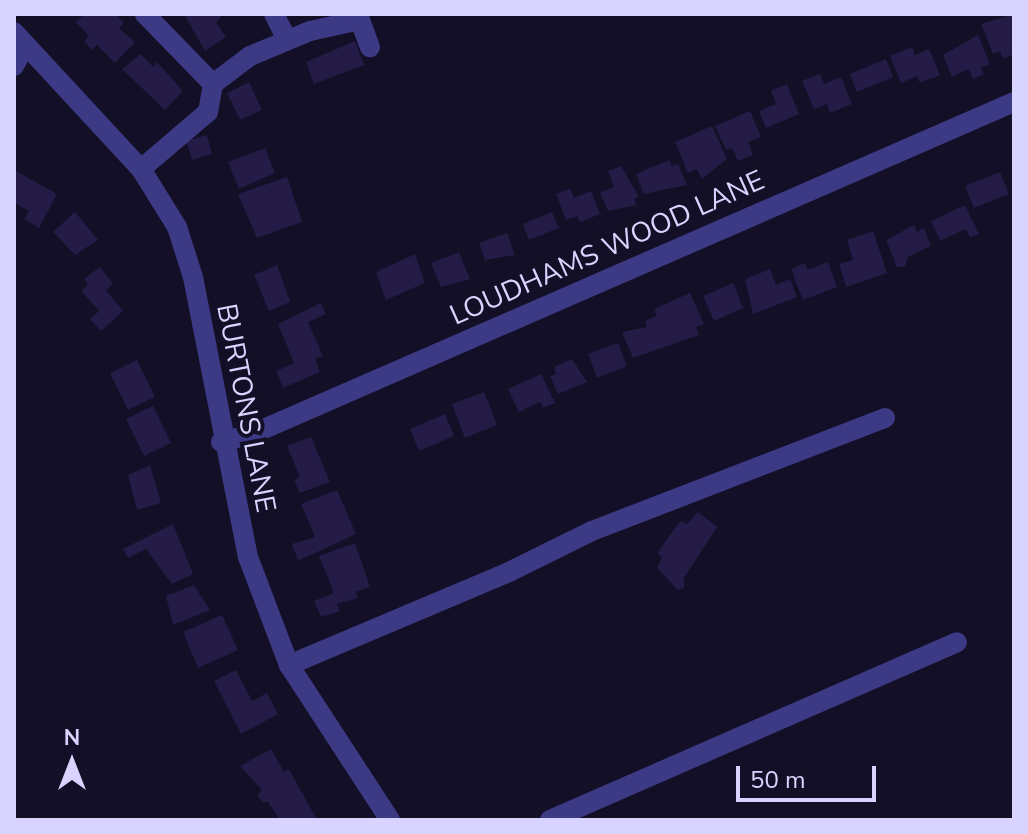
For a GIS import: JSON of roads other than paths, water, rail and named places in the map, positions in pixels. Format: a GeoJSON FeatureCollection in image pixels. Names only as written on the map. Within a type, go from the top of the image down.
{"type":"FeatureCollection","features":[{"type":"Feature","properties":{"kind":"street"},"geometry":{"type":"LineString","coordinates":[[145,14],[213,84]]}},
{"type":"Feature","properties":{"kind":"street"},"geometry":{"type":"LineString","coordinates":[[274,14],[287,40]]}},
{"type":"Feature","properties":{"kind":"street"},"geometry":{"type":"LineString","coordinates":[[141,169],[208,112],[213,84],[250,56],[310,31],[360,20],[370,47]]}},
{"type":"Feature","properties":{"kind":"street"},"geometry":{"type":"LineString","coordinates":[[14,66],[20,38]]}},
{"type":"Feature","properties":{"kind":"street","name":"BURTONS LANE"},"geometry":{"type":"LineString","coordinates":[[20,38],[141,169],[177,227],[193,277],[221,442],[248,557],[289,665],[390,820]]}},
{"type":"Feature","properties":{"kind":"street","name":"LOUDHAMS WOOD LANE"},"geometry":{"type":"LineString","coordinates":[[221,442],[250,435],[1014,102]]}},
{"type":"Feature","properties":{"kind":"street"},"geometry":{"type":"LineString","coordinates":[[289,665],[592,531],[885,418]]}},
{"type":"Feature","properties":{"kind":"street"},"geometry":{"type":"LineString","coordinates":[[550,820],[957,642]]}}]}
